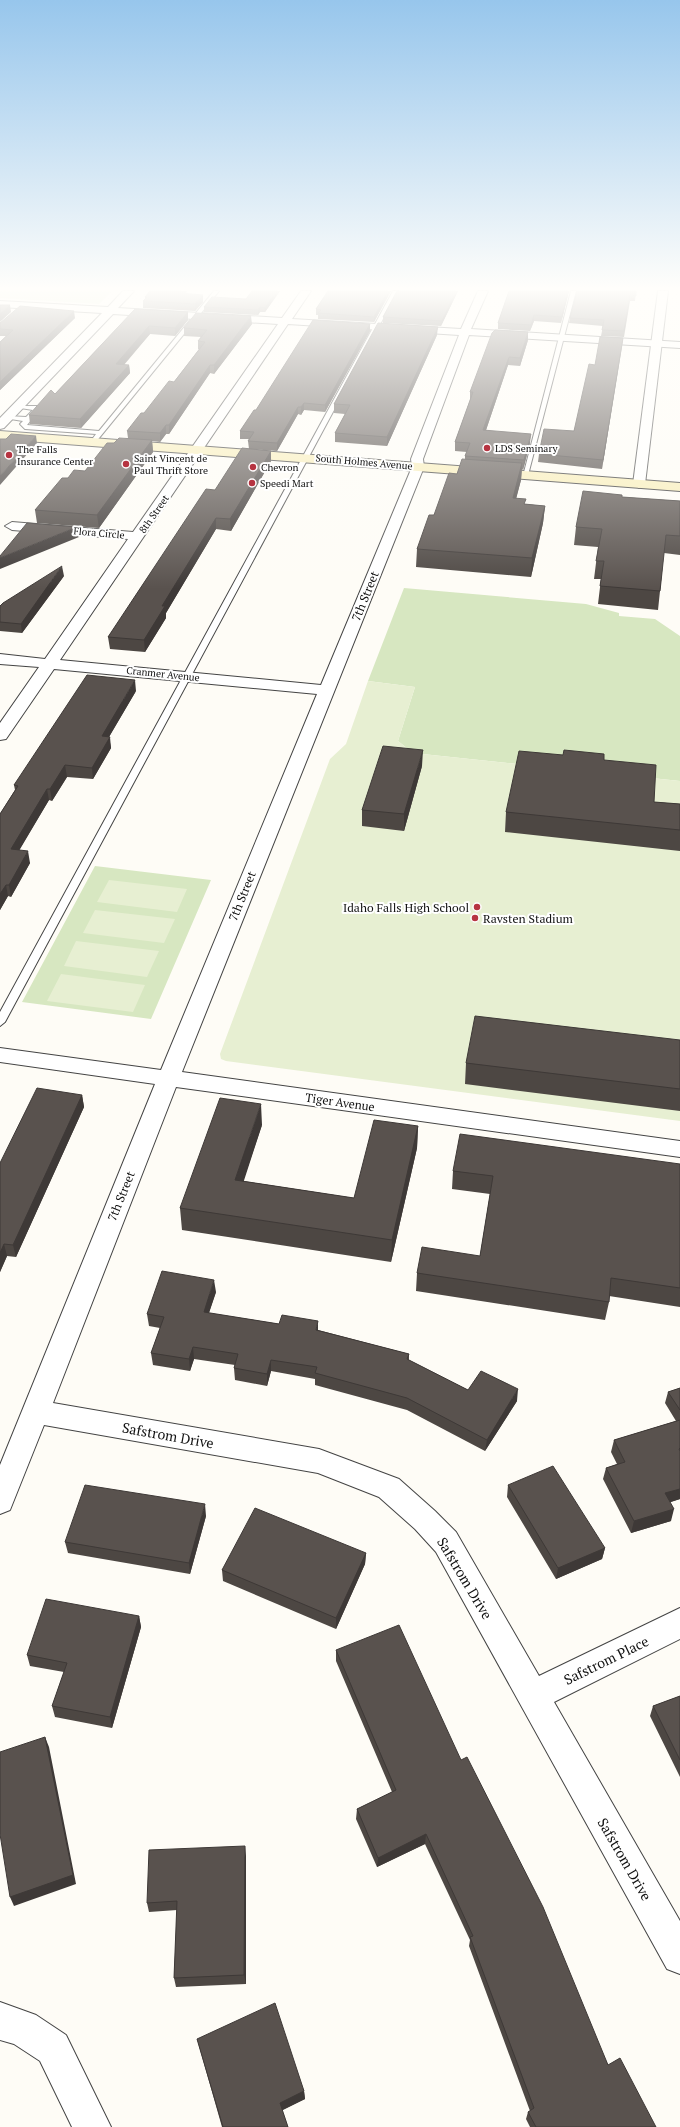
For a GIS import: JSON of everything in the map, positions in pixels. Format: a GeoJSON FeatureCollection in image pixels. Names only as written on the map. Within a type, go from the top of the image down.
{"type":"FeatureCollection","features":[{"type":"Feature","properties":{"kind":"main road","name":"South Holmes Avenue"},"geometry":{"type":"LineString","coordinates":[[0,435],[53,435],[97,438],[198,450],[680,487]]}},
{"type":"Feature","properties":{"kind":"street"},"geometry":{"type":"LineString","coordinates":[[3,421],[33,390]]}},
{"type":"Feature","properties":{"kind":"street","name":"8th Street"},"geometry":{"type":"LineString","coordinates":[[0,735],[238,390]]}},
{"type":"Feature","properties":{"kind":"street","name":"7th Street"},"geometry":{"type":"LineString","coordinates":[[0,1501],[168,1078],[418,467],[417,459],[443,390]]}},
{"type":"Feature","properties":{"kind":"street"},"geometry":{"type":"LineString","coordinates":[[639,484],[650,390]]}},
{"type":"Feature","properties":{"kind":"street","name":"Flora Circle"},"geometry":{"type":"LineString","coordinates":[[12,526],[138,536]]}},
{"type":"Feature","properties":{"kind":"street","name":"Cranmer Avenue"},"geometry":{"type":"LineString","coordinates":[[0,659],[326,690]]}},
{"type":"Feature","properties":{"kind":"street","name":"Tiger Avenue"},"geometry":{"type":"LineString","coordinates":[[0,1055],[680,1149]]}},
{"type":"Feature","properties":{"kind":"street","name":"Safstrom Drive"},"geometry":{"type":"LineString","coordinates":[[35,1412],[319,1460],[389,1488],[425,1520],[446,1542],[680,1956]]}},
{"type":"Feature","properties":{"kind":"street","name":"Safstrom Place"},"geometry":{"type":"LineString","coordinates":[[533,1696],[680,1624]]}},
{"type":"Feature","properties":{"kind":"street"},"geometry":{"type":"LineString","coordinates":[[0,2021],[23,2028],[53,2048],[92,2127]]}},
{"type":"Feature","properties":{"kind":"lane"},"geometry":{"type":"LineString","coordinates":[[97,438],[136,390]]}},
{"type":"Feature","properties":{"kind":"lane"},"geometry":{"type":"LineString","coordinates":[[0,1022],[188,677],[342,390]]}},
{"type":"Feature","properties":{"kind":"lane"},"geometry":{"type":"LineString","coordinates":[[525,475],[548,390]]}},
{"type":"Feature","properties":{"kind":"lane"},"geometry":{"type":"LineString","coordinates":[[17,407],[38,408],[24,424],[25,427],[53,435]]}},
{"type":"Feature","properties":{"kind":"lane"},"geometry":{"type":"LineString","coordinates":[[3,421],[28,419]]}},
{"type":"Feature","properties":{"kind":"green space"},"geometry":{"type":"Polygon","coordinates":[[[404,588],[586,604],[619,613],[619,616],[655,619],[680,636],[680,781],[413,753],[398,741],[415,687],[368,681],[404,588]]]}},
{"type":"Feature","properties":{"kind":"green space","name":"Ravsten Stadium"},"geometry":{"type":"Polygon","coordinates":[[[368,681],[415,687],[398,741],[413,753],[680,781],[680,1121],[226,1061],[221,1059],[220,1054],[330,759],[346,744],[368,681]]]}},
{"type":"Feature","properties":{"kind":"green space"},"geometry":{"type":"Polygon","coordinates":[[[95,866],[211,880],[151,1019],[22,1002],[95,866]]]}},
{"type":"Feature","properties":{"kind":"green space"},"geometry":{"type":"Polygon","coordinates":[[[109,880],[187,889],[177,912],[97,902],[109,880]]]}},
{"type":"Feature","properties":{"kind":"green space"},"geometry":{"type":"Polygon","coordinates":[[[95,910],[175,919],[164,943],[83,933],[95,910]]]}},
{"type":"Feature","properties":{"kind":"green space"},"geometry":{"type":"Polygon","coordinates":[[[76,941],[159,951],[147,977],[64,966],[76,941]]]}},
{"type":"Feature","properties":{"kind":"green space"},"geometry":{"type":"Polygon","coordinates":[[[61,974],[145,985],[133,1012],[47,1001],[61,974]]]}},
{"type":"Feature","properties":{"kind":"building"},"geometry":{"type":"Polygon","coordinates":[[[51,390],[55,394],[59,390],[106,390],[80,419],[29,415],[51,390]]]}},
{"type":"Feature","properties":{"kind":"building"},"geometry":{"type":"Polygon","coordinates":[[[162,390],[193,390],[169,425],[166,425],[160,433],[127,431],[141,413],[144,413],[162,390]]]}},
{"type":"Feature","properties":{"kind":"building"},"geometry":{"type":"Polygon","coordinates":[[[269,390],[333,390],[325,405],[304,403],[301,407],[298,407],[277,443],[248,441],[254,432],[240,431],[254,410],[256,410],[269,390]]]}},
{"type":"Feature","properties":{"kind":"building"},"geometry":{"type":"Polygon","coordinates":[[[341,390],[409,390],[387,437],[335,433],[350,405],[334,404],[341,390]]]}},
{"type":"Feature","properties":{"kind":"building"},"geometry":{"type":"Polygon","coordinates":[[[471,390],[497,390],[483,430],[531,434],[524,460],[465,456],[470,443],[455,442],[473,392],[470,392],[471,390]]]}},
{"type":"Feature","properties":{"kind":"building"},"geometry":{"type":"Polygon","coordinates":[[[583,390],[614,390],[603,460],[539,454],[544,429],[574,431],[583,390]]]}},
{"type":"Feature","properties":{"kind":"building"},"geometry":{"type":"Polygon","coordinates":[[[11,434],[36,436],[0,476],[0,439],[6,439],[11,434]]]}},
{"type":"Feature","properties":{"kind":"building"},"geometry":{"type":"Polygon","coordinates":[[[119,438],[152,440],[97,515],[35,510],[62,478],[68,478],[74,470],[85,471],[107,443],[114,443],[119,438]]]}},
{"type":"Feature","properties":{"kind":"building"},"geometry":{"type":"Polygon","coordinates":[[[242,448],[271,451],[230,519],[216,518],[162,606],[165,606],[144,640],[108,637],[206,489],[215,490],[242,448]]]}},
{"type":"Feature","properties":{"kind":"building"},"geometry":{"type":"Polygon","coordinates":[[[462,459],[522,463],[513,498],[526,499],[524,504],[545,506],[532,558],[417,549],[429,515],[434,515],[449,473],[457,474],[462,459]]]}},
{"type":"Feature","properties":{"kind":"building"},"geometry":{"type":"Polygon","coordinates":[[[583,491],[622,495],[622,497],[680,501],[680,536],[666,535],[660,591],[600,586],[604,561],[596,561],[602,529],[576,527],[583,491]]]}},
{"type":"Feature","properties":{"kind":"building"},"geometry":{"type":"Polygon","coordinates":[[[27,523],[77,527],[0,558],[0,556],[27,523]]]}},
{"type":"Feature","properties":{"kind":"building"},"geometry":{"type":"Polygon","coordinates":[[[62,566],[21,624],[0,622],[0,606],[3,603],[62,566]]]}},
{"type":"Feature","properties":{"kind":"building"},"geometry":{"type":"Polygon","coordinates":[[[87,675],[135,680],[102,736],[110,737],[92,768],[65,765],[50,789],[47,789],[11,849],[28,851],[9,885],[6,885],[0,894],[0,814],[18,786],[14,785],[87,675]]]}},
{"type":"Feature","properties":{"kind":"building"},"geometry":{"type":"Polygon","coordinates":[[[383,746],[423,750],[404,814],[362,810],[383,746]]]}},
{"type":"Feature","properties":{"kind":"building"},"geometry":{"type":"Polygon","coordinates":[[[564,750],[604,754],[604,760],[656,765],[654,802],[680,804],[680,830],[506,812],[519,751],[563,755],[564,750]]]}},
{"type":"Feature","properties":{"kind":"building"},"geometry":{"type":"Polygon","coordinates":[[[475,1016],[680,1040],[680,1089],[466,1063],[475,1016]]]}},
{"type":"Feature","properties":{"kind":"building"},"geometry":{"type":"Polygon","coordinates":[[[37,1088],[82,1095],[13,1245],[4,1244],[0,1253],[0,1163],[37,1088]]]}},
{"type":"Feature","properties":{"kind":"building"},"geometry":{"type":"Polygon","coordinates":[[[220,1098],[261,1104],[235,1180],[354,1198],[374,1120],[418,1126],[392,1240],[180,1208],[220,1098]]]}},
{"type":"Feature","properties":{"kind":"building"},"geometry":{"type":"Polygon","coordinates":[[[460,1134],[680,1164],[680,1288],[611,1278],[609,1302],[417,1273],[422,1247],[480,1256],[493,1176],[453,1171],[460,1134]]]}},
{"type":"Feature","properties":{"kind":"building"},"geometry":{"type":"Polygon","coordinates":[[[162,1271],[214,1280],[204,1312],[279,1324],[282,1315],[318,1321],[316,1330],[409,1354],[407,1359],[468,1390],[481,1371],[518,1389],[487,1440],[407,1398],[315,1373],[317,1367],[271,1360],[267,1374],[234,1368],[238,1354],[193,1347],[189,1359],[151,1353],[164,1317],[147,1314],[162,1271]]]}},
{"type":"Feature","properties":{"kind":"building"},"geometry":{"type":"Polygon","coordinates":[[[680,1388],[680,1410],[668,1392],[680,1388]]]}},
{"type":"Feature","properties":{"kind":"building"},"geometry":{"type":"Polygon","coordinates":[[[680,1420],[680,1489],[665,1493],[674,1509],[634,1521],[606,1468],[625,1462],[614,1440],[680,1420]]]}},
{"type":"Feature","properties":{"kind":"building"},"geometry":{"type":"Polygon","coordinates":[[[553,1466],[605,1548],[558,1568],[508,1485],[553,1466]]]}},
{"type":"Feature","properties":{"kind":"building"},"geometry":{"type":"Polygon","coordinates":[[[85,1485],[205,1504],[189,1563],[65,1542],[85,1485]]]}},
{"type":"Feature","properties":{"kind":"building"},"geometry":{"type":"Polygon","coordinates":[[[255,1508],[366,1553],[336,1618],[222,1570],[255,1508]]]}},
{"type":"Feature","properties":{"kind":"building"},"geometry":{"type":"Polygon","coordinates":[[[46,1599],[139,1616],[110,1717],[52,1706],[67,1663],[27,1655],[46,1599]]]}},
{"type":"Feature","properties":{"kind":"building"},"geometry":{"type":"Polygon","coordinates":[[[399,1625],[461,1760],[467,1757],[543,1907],[608,2065],[620,2058],[656,2127],[536,2127],[528,2112],[534,2108],[470,1937],[473,1936],[426,1834],[378,1858],[357,1809],[396,1790],[336,1650],[399,1625]]]}},
{"type":"Feature","properties":{"kind":"building"},"geometry":{"type":"Polygon","coordinates":[[[680,1696],[680,1760],[653,1706],[680,1696]]]}},
{"type":"Feature","properties":{"kind":"building"},"geometry":{"type":"Polygon","coordinates":[[[45,1737],[73,1875],[10,1897],[0,1834],[0,1752],[45,1737]]]}},
{"type":"Feature","properties":{"kind":"building"},"geometry":{"type":"Polygon","coordinates":[[[245,1846],[244,1975],[174,1978],[177,1901],[147,1903],[149,1850],[245,1846]]]}},
{"type":"Feature","properties":{"kind":"building"},"geometry":{"type":"Polygon","coordinates":[[[275,2003],[304,2091],[280,2103],[288,2127],[223,2127],[197,2039],[275,2003]]]}},
{"type":"Feature","properties":{"kind":"place","name":"LDS Seminary"},"geometry":{"type":"Point","coordinates":[487,448]}},
{"type":"Feature","properties":{"kind":"place","name":"The Falls Insurance Center"},"geometry":{"type":"Point","coordinates":[9,455]}},
{"type":"Feature","properties":{"kind":"place","name":"Saint Vincent de Paul Thrift Store"},"geometry":{"type":"Point","coordinates":[126,464]}},
{"type":"Feature","properties":{"kind":"place","name":"Chevron"},"geometry":{"type":"Point","coordinates":[253,467]}},
{"type":"Feature","properties":{"kind":"place","name":"Speedi Mart"},"geometry":{"type":"Point","coordinates":[252,483]}},
{"type":"Feature","properties":{"kind":"place","name":"Idaho Falls High School"},"geometry":{"type":"Point","coordinates":[477,907]}},
{"type":"Feature","properties":{"kind":"place","name":"Ravsten Stadium"},"geometry":{"type":"Point","coordinates":[475,918]}}]}
